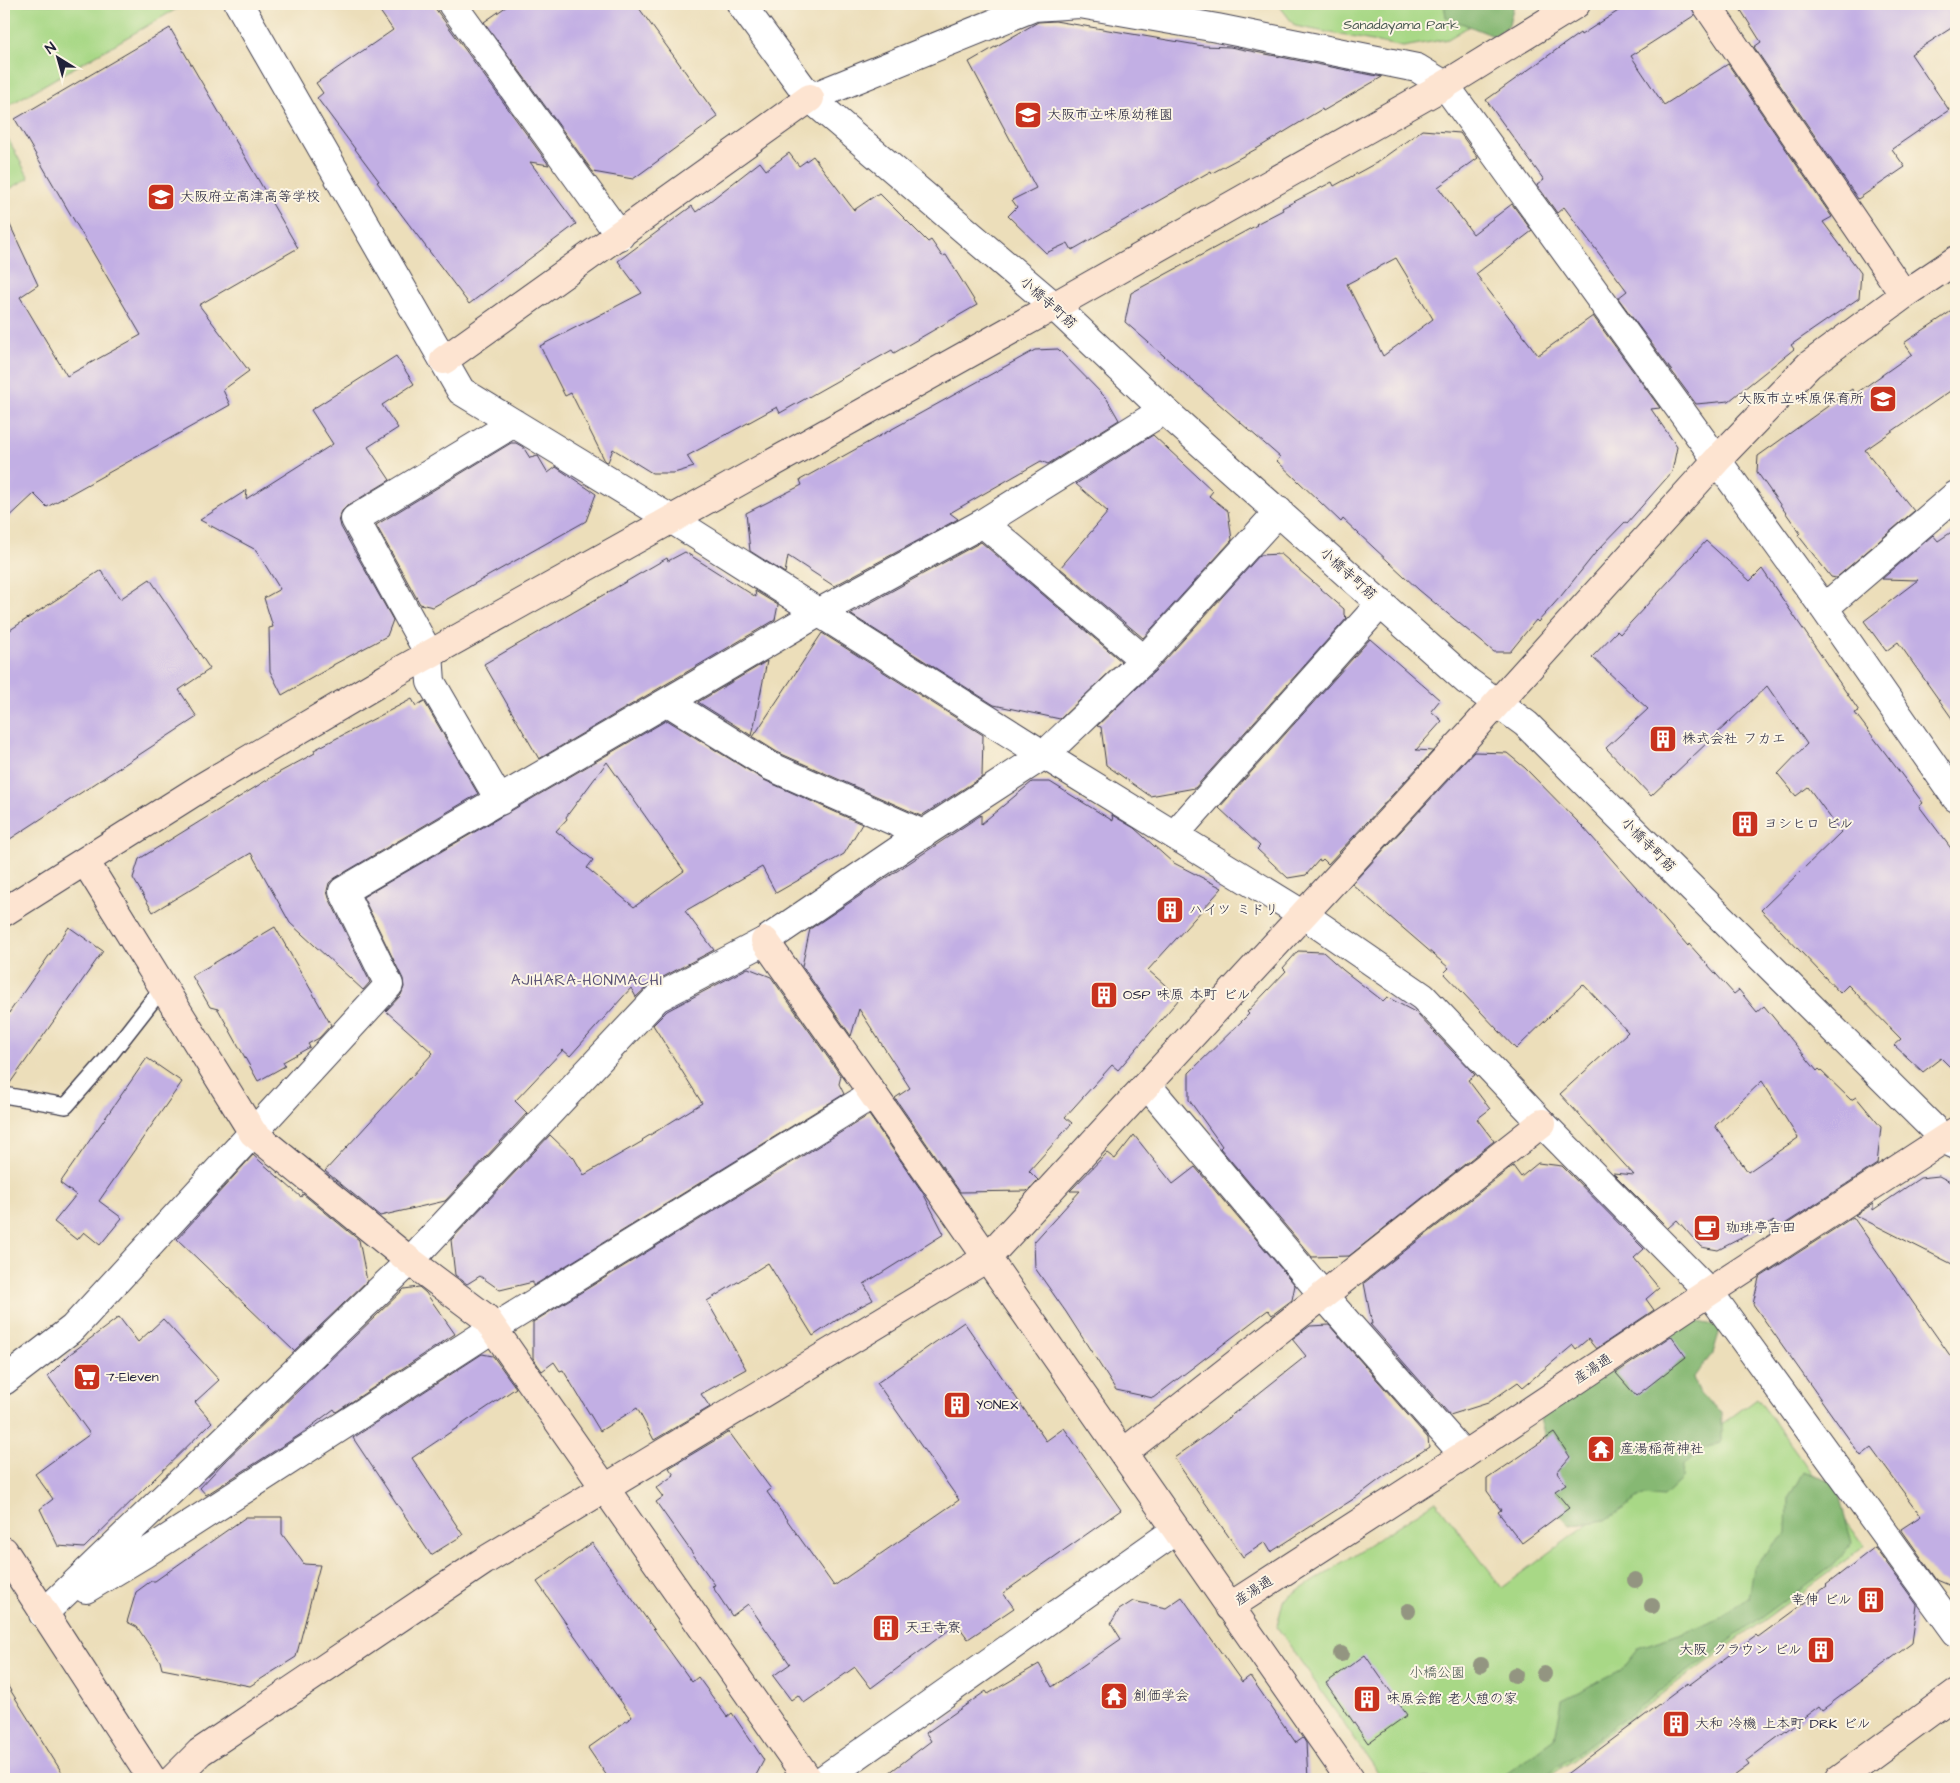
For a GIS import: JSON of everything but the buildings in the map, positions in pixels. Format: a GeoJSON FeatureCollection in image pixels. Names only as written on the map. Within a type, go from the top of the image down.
{"type":"FeatureCollection","features":[{"type":"Feature","properties":{"kind":"street"},"geometry":{"type":"LineString","coordinates":[[239,4],[462,390],[514,424],[671,519],[1044,755],[1304,915],[1423,997],[1542,1123],[1709,1292],[1956,1632]]}},
{"type":"Feature","properties":{"kind":"street"},"geometry":{"type":"LineString","coordinates":[[452,4],[620,236]]}},
{"type":"Feature","properties":{"kind":"street","name":"小橋寺町筋"},"geometry":{"type":"LineString","coordinates":[[741,4],[810,98],[1054,306],[1164,410],[1468,681],[1526,724],[1953,1139]]}},
{"type":"Feature","properties":{"kind":"street"},"geometry":{"type":"LineString","coordinates":[[444,360],[620,236],[810,98],[1034,7],[1080,4],[1217,28],[1417,68],[1444,85],[1824,608],[1956,798]]}},
{"type":"Feature","properties":{"kind":"street"},"geometry":{"type":"LineString","coordinates":[[4,912],[199,789],[429,654],[1054,306],[1444,85],[1576,4]]}},
{"type":"Feature","properties":{"kind":"street"},"geometry":{"type":"LineString","coordinates":[[1706,4],[1904,295]]}},
{"type":"Feature","properties":{"kind":"street"},"geometry":{"type":"LineString","coordinates":[[173,1779],[208,1746],[484,1561],[987,1258],[1304,915],[1717,460],[1809,365],[1904,295],[1956,260]]}},
{"type":"Feature","properties":{"kind":"street"},"geometry":{"type":"LineString","coordinates":[[4,1381],[73,1328],[389,985],[343,891],[500,801],[818,613],[983,523],[1164,410]]}},
{"type":"Feature","properties":{"kind":"street"},"geometry":{"type":"LineString","coordinates":[[500,801],[431,682],[429,654],[355,519],[514,424]]}},
{"type":"Feature","properties":{"kind":"street"},"geometry":{"type":"LineString","coordinates":[[1824,608],[1956,495]]}},
{"type":"Feature","properties":{"kind":"street"},"geometry":{"type":"LineString","coordinates":[[44,1614],[410,1261],[657,998],[765,941],[1044,755],[1144,660],[1278,511]]}},
{"type":"Feature","properties":{"kind":"street"},"geometry":{"type":"LineString","coordinates":[[983,523],[1144,660]]}},
{"type":"Feature","properties":{"kind":"street"},"geometry":{"type":"LineString","coordinates":[[1174,835],[1381,603]]}},
{"type":"Feature","properties":{"kind":"street"},"geometry":{"type":"LineString","coordinates":[[668,702],[770,766],[923,834]]}},
{"type":"Feature","properties":{"kind":"street"},"geometry":{"type":"LineString","coordinates":[[85,860],[253,1133],[410,1261],[486,1318],[808,1779]]}},
{"type":"Feature","properties":{"kind":"street"},"geometry":{"type":"LineString","coordinates":[[765,941],[874,1094],[1350,1779]]}},
{"type":"Feature","properties":{"kind":"street"},"geometry":{"type":"LineString","coordinates":[[1147,1085],[1323,1294],[1464,1455]]}},
{"type":"Feature","properties":{"kind":"street"},"geometry":{"type":"LineString","coordinates":[[44,1614],[144,1554],[494,1328],[874,1094]]}},
{"type":"Feature","properties":{"kind":"street"},"geometry":{"type":"LineString","coordinates":[[1123,1453],[1542,1123]]}},
{"type":"Feature","properties":{"kind":"street","name":"産湯通"},"geometry":{"type":"LineString","coordinates":[[1230,1607],[1464,1455],[1709,1292],[1953,1139]]}},
{"type":"Feature","properties":{"kind":"street"},"geometry":{"type":"LineString","coordinates":[[824,1779],[1176,1530]]}},
{"type":"Feature","properties":{"kind":"street"},"geometry":{"type":"LineString","coordinates":[[4,1551],[152,1779]]}},
{"type":"Feature","properties":{"kind":"street"},"geometry":{"type":"LineString","coordinates":[[1839,1779],[1956,1693]]}},
{"type":"Feature","properties":{"kind":"lane"},"geometry":{"type":"LineString","coordinates":[[4,1094],[66,1106],[102,1064],[163,986]]}},
{"type":"Feature","properties":{"kind":"green space"},"geometry":{"type":"Polygon","coordinates":[[[4,4],[185,4],[4,108],[4,4]]]}},
{"type":"Feature","properties":{"kind":"green space","name":"Sanadayama Park"},"geometry":{"type":"Polygon","coordinates":[[[1278,4],[1506,4],[1448,39],[1403,47],[1295,26],[1278,4]]]}},
{"type":"Feature","properties":{"kind":"green space"},"geometry":{"type":"Polygon","coordinates":[[[1444,4],[1514,4],[1509,25],[1494,36],[1446,17],[1444,4]]]}},
{"type":"Feature","properties":{"kind":"green space"},"geometry":{"type":"Polygon","coordinates":[[[4,131],[29,178],[4,192],[4,131]]]}},
{"type":"Feature","properties":{"kind":"green space"},"geometry":{"type":"Polygon","coordinates":[[[1690,1320],[1721,1327],[1713,1353],[1693,1378],[1701,1395],[1721,1412],[1721,1443],[1703,1449],[1683,1465],[1682,1479],[1663,1497],[1643,1495],[1606,1520],[1570,1526],[1553,1508],[1548,1450],[1540,1419],[1577,1379],[1646,1363],[1663,1339],[1690,1320]]]}},
{"type":"Feature","properties":{"kind":"green space","name":"小橋公園"},"geometry":{"type":"Polygon","coordinates":[[[1757,1398],[1865,1546],[1546,1779],[1382,1779],[1277,1627],[1283,1601],[1436,1501],[1502,1588],[1757,1398]]]}},
{"type":"Feature","properties":{"kind":"green space"},"geometry":{"type":"Polygon","coordinates":[[[1803,1472],[1836,1483],[1852,1543],[1833,1565],[1541,1779],[1499,1779],[1555,1739],[1562,1700],[1621,1671],[1640,1647],[1724,1616],[1748,1597],[1753,1568],[1787,1532],[1788,1499],[1803,1472]]]}},
{"type":"Feature","properties":{"kind":"place","name":"大阪市立味原幼稚園"},"geometry":{"type":"Point","coordinates":[1028,115]}},
{"type":"Feature","properties":{"kind":"place","name":"大阪府立高津高等学校"},"geometry":{"type":"Point","coordinates":[161,197]}},
{"type":"Feature","properties":{"kind":"place","name":"大阪市立味原保育所"},"geometry":{"type":"Point","coordinates":[1883,399]}},
{"type":"Feature","properties":{"kind":"place","name":"株式会社 フカエ"},"geometry":{"type":"Point","coordinates":[1663,739]}},
{"type":"Feature","properties":{"kind":"place","name":"ヨシヒロ ビル"},"geometry":{"type":"Point","coordinates":[1745,824]}},
{"type":"Feature","properties":{"kind":"place","name":"ハイツ ミドリ"},"geometry":{"type":"Point","coordinates":[1170,910]}},
{"type":"Feature","properties":{"kind":"place","name":"OSP 味原 本町 ビル"},"geometry":{"type":"Point","coordinates":[1104,995]}},
{"type":"Feature","properties":{"kind":"place","name":"珈琲亭吉田"},"geometry":{"type":"Point","coordinates":[1707,1228]}},
{"type":"Feature","properties":{"kind":"place","name":"7-Eleven"},"geometry":{"type":"Point","coordinates":[87,1377]}},
{"type":"Feature","properties":{"kind":"place","name":"YONEX"},"geometry":{"type":"Point","coordinates":[957,1405]}},
{"type":"Feature","properties":{"kind":"place","name":"産湯稲荷神社"},"geometry":{"type":"Point","coordinates":[1601,1449]}},
{"type":"Feature","properties":{"kind":"place","name":"幸伸 ビル"},"geometry":{"type":"Point","coordinates":[1871,1600]}},
{"type":"Feature","properties":{"kind":"place","name":"天王寺寮"},"geometry":{"type":"Point","coordinates":[886,1628]}},
{"type":"Feature","properties":{"kind":"place","name":"大阪 クラウン ビル"},"geometry":{"type":"Point","coordinates":[1821,1650]}},
{"type":"Feature","properties":{"kind":"place","name":"創価学会"},"geometry":{"type":"Point","coordinates":[1114,1696]}},
{"type":"Feature","properties":{"kind":"place","name":"味原会館 老人憩の家"},"geometry":{"type":"Point","coordinates":[1367,1699]}},
{"type":"Feature","properties":{"kind":"place","name":"大和 冷機 上本町 DRK ビル"},"geometry":{"type":"Point","coordinates":[1676,1724]}},
{"type":"Feature","properties":{"kind":"district","name":"AJIHARA-HONMACHI"},"geometry":{"type":"Point","coordinates":[587,980]}}]}
